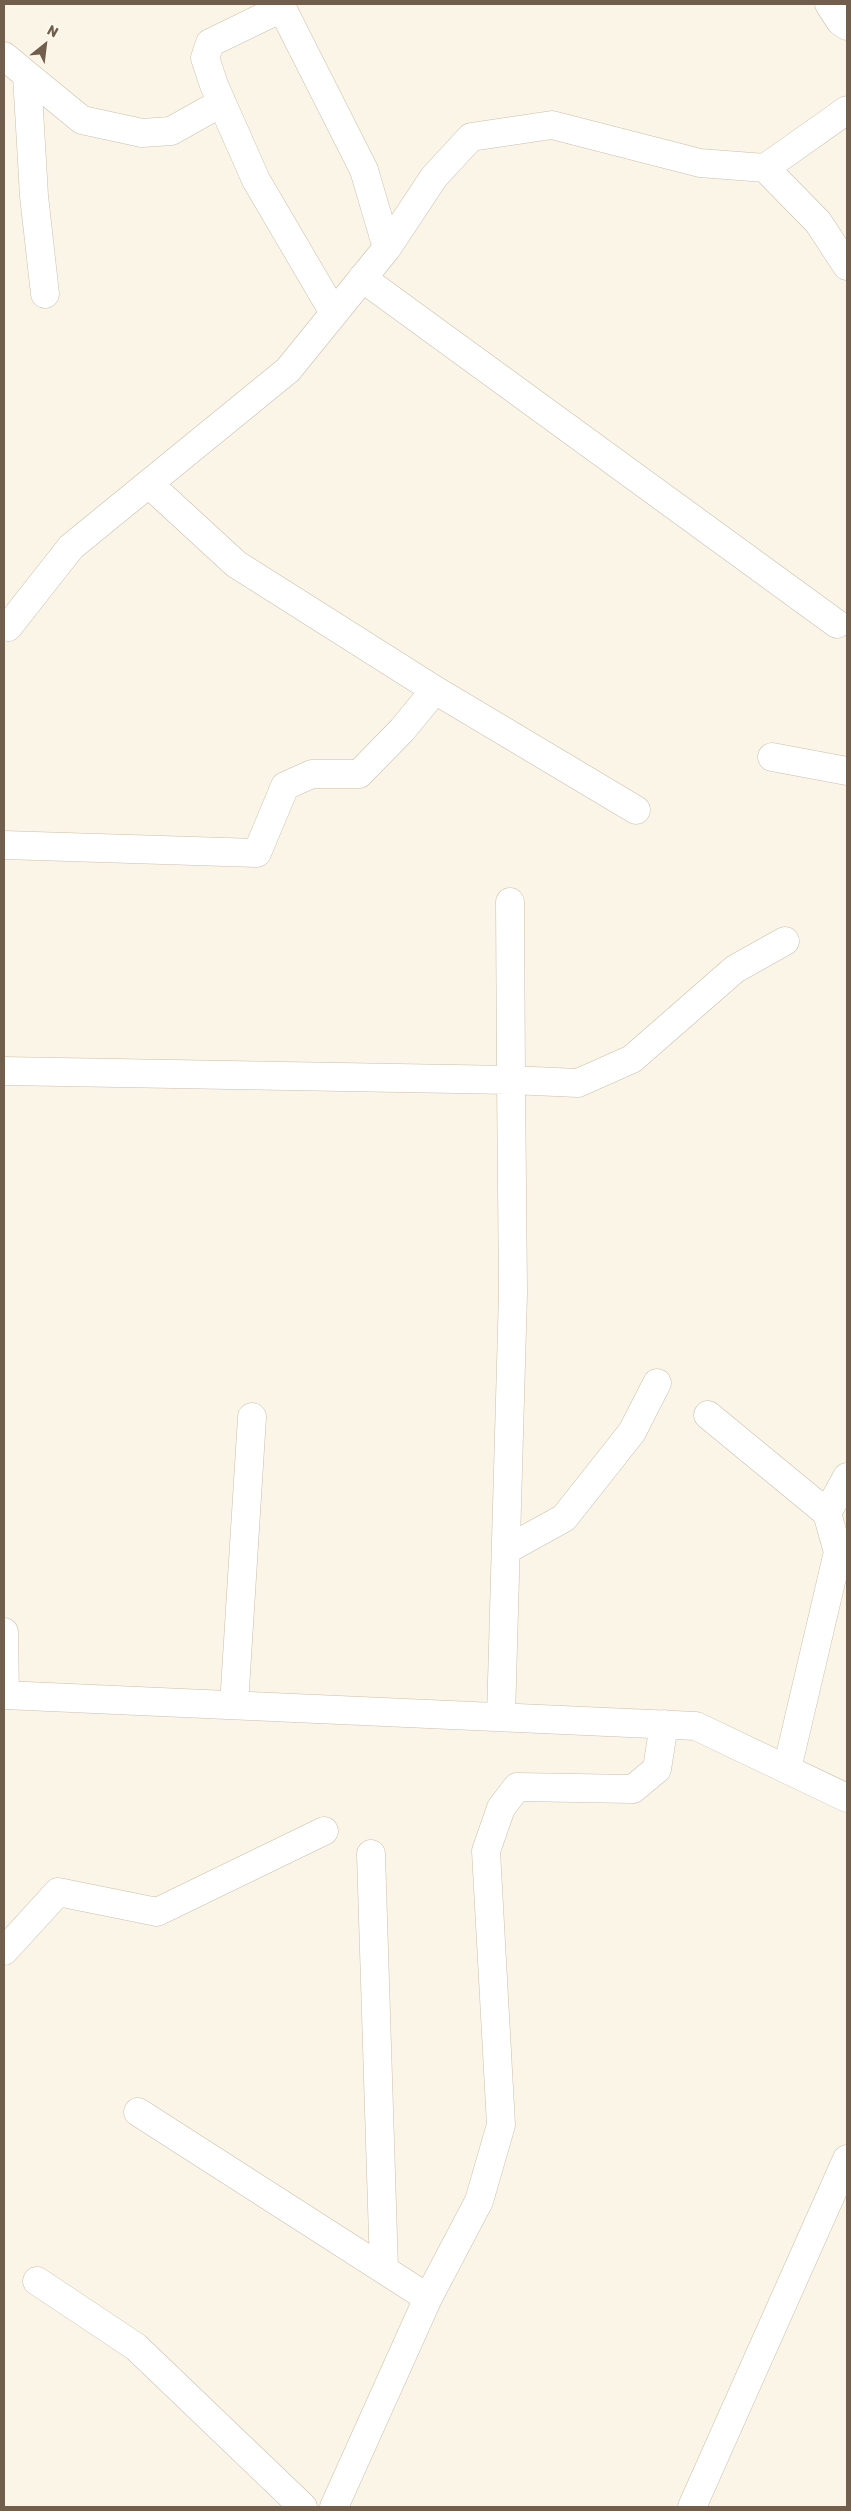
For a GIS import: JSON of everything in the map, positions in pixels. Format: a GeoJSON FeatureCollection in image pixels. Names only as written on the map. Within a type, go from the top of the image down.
{"type":"FeatureCollection","features":[{"type":"Feature","properties":{"kind":"street"},"geometry":{"type":"LineString","coordinates":[[829,4],[840,21],[847,26]]}},
{"type":"Feature","properties":{"kind":"street"},"geometry":{"type":"LineString","coordinates":[[334,313],[256,180],[221,103],[205,58],[210,43],[281,6],[364,170],[387,248]]}},
{"type":"Feature","properties":{"kind":"street"},"geometry":{"type":"LineString","coordinates":[[4,56],[82,120],[142,133],[171,131],[221,103]]}},
{"type":"Feature","properties":{"kind":"street"},"geometry":{"type":"LineString","coordinates":[[28,75],[34,196],[45,294]]}},
{"type":"Feature","properties":{"kind":"street"},"geometry":{"type":"LineString","coordinates":[[5,628],[71,547],[288,370],[387,248],[434,177],[471,137],[552,125],[700,163],[766,168],[847,110]]}},
{"type":"Feature","properties":{"kind":"street"},"geometry":{"type":"LineString","coordinates":[[766,168],[818,222],[847,266]]}},
{"type":"Feature","properties":{"kind":"street"},"geometry":{"type":"LineString","coordinates":[[362,278],[837,624]]}},
{"type":"Feature","properties":{"kind":"street"},"geometry":{"type":"LineString","coordinates":[[149,484],[236,564],[434,690],[636,810]]}},
{"type":"Feature","properties":{"kind":"street"},"geometry":{"type":"LineString","coordinates":[[4,845],[257,853],[284,786],[312,774],[359,774],[402,730],[434,690]]}},
{"type":"Feature","properties":{"kind":"street"},"geometry":{"type":"LineString","coordinates":[[772,757],[847,771]]}},
{"type":"Feature","properties":{"kind":"street"},"geometry":{"type":"LineString","coordinates":[[501,1717],[513,1293],[510,902]]}},
{"type":"Feature","properties":{"kind":"street"},"geometry":{"type":"LineString","coordinates":[[4,1071],[511,1080],[578,1083],[632,1059],[735,969],[785,941]]}},
{"type":"Feature","properties":{"kind":"street"},"geometry":{"type":"LineString","coordinates":[[506,1550],[564,1518],[632,1432],[656,1383]]}},
{"type":"Feature","properties":{"kind":"street"},"geometry":{"type":"LineString","coordinates":[[708,1415],[826,1513],[838,1552],[787,1769]]}},
{"type":"Feature","properties":{"kind":"street"},"geometry":{"type":"LineString","coordinates":[[234,1705],[252,1417]]}},
{"type":"Feature","properties":{"kind":"street"},"geometry":{"type":"LineString","coordinates":[[826,1513],[847,1477]]}},
{"type":"Feature","properties":{"kind":"street"},"geometry":{"type":"LineString","coordinates":[[4,1632],[4,1695],[696,1726],[847,1798]]}},
{"type":"Feature","properties":{"kind":"street"},"geometry":{"type":"LineString","coordinates":[[334,2507],[428,2298],[478,2201],[501,2125],[486,1851],[501,1808],[517,1787],[633,1789],[656,1770],[664,1724]]}},
{"type":"Feature","properties":{"kind":"street"},"geometry":{"type":"LineString","coordinates":[[4,1951],[58,1892],[157,1912],[324,1831]]}},
{"type":"Feature","properties":{"kind":"street"},"geometry":{"type":"LineString","coordinates":[[371,1854],[384,2269]]}},
{"type":"Feature","properties":{"kind":"street"},"geometry":{"type":"LineString","coordinates":[[138,2112],[428,2298]]}},
{"type":"Feature","properties":{"kind":"street"},"geometry":{"type":"LineString","coordinates":[[692,2507],[847,2159]]}},
{"type":"Feature","properties":{"kind":"street"},"geometry":{"type":"LineString","coordinates":[[37,2281],[136,2347],[303,2507]]}}]}
